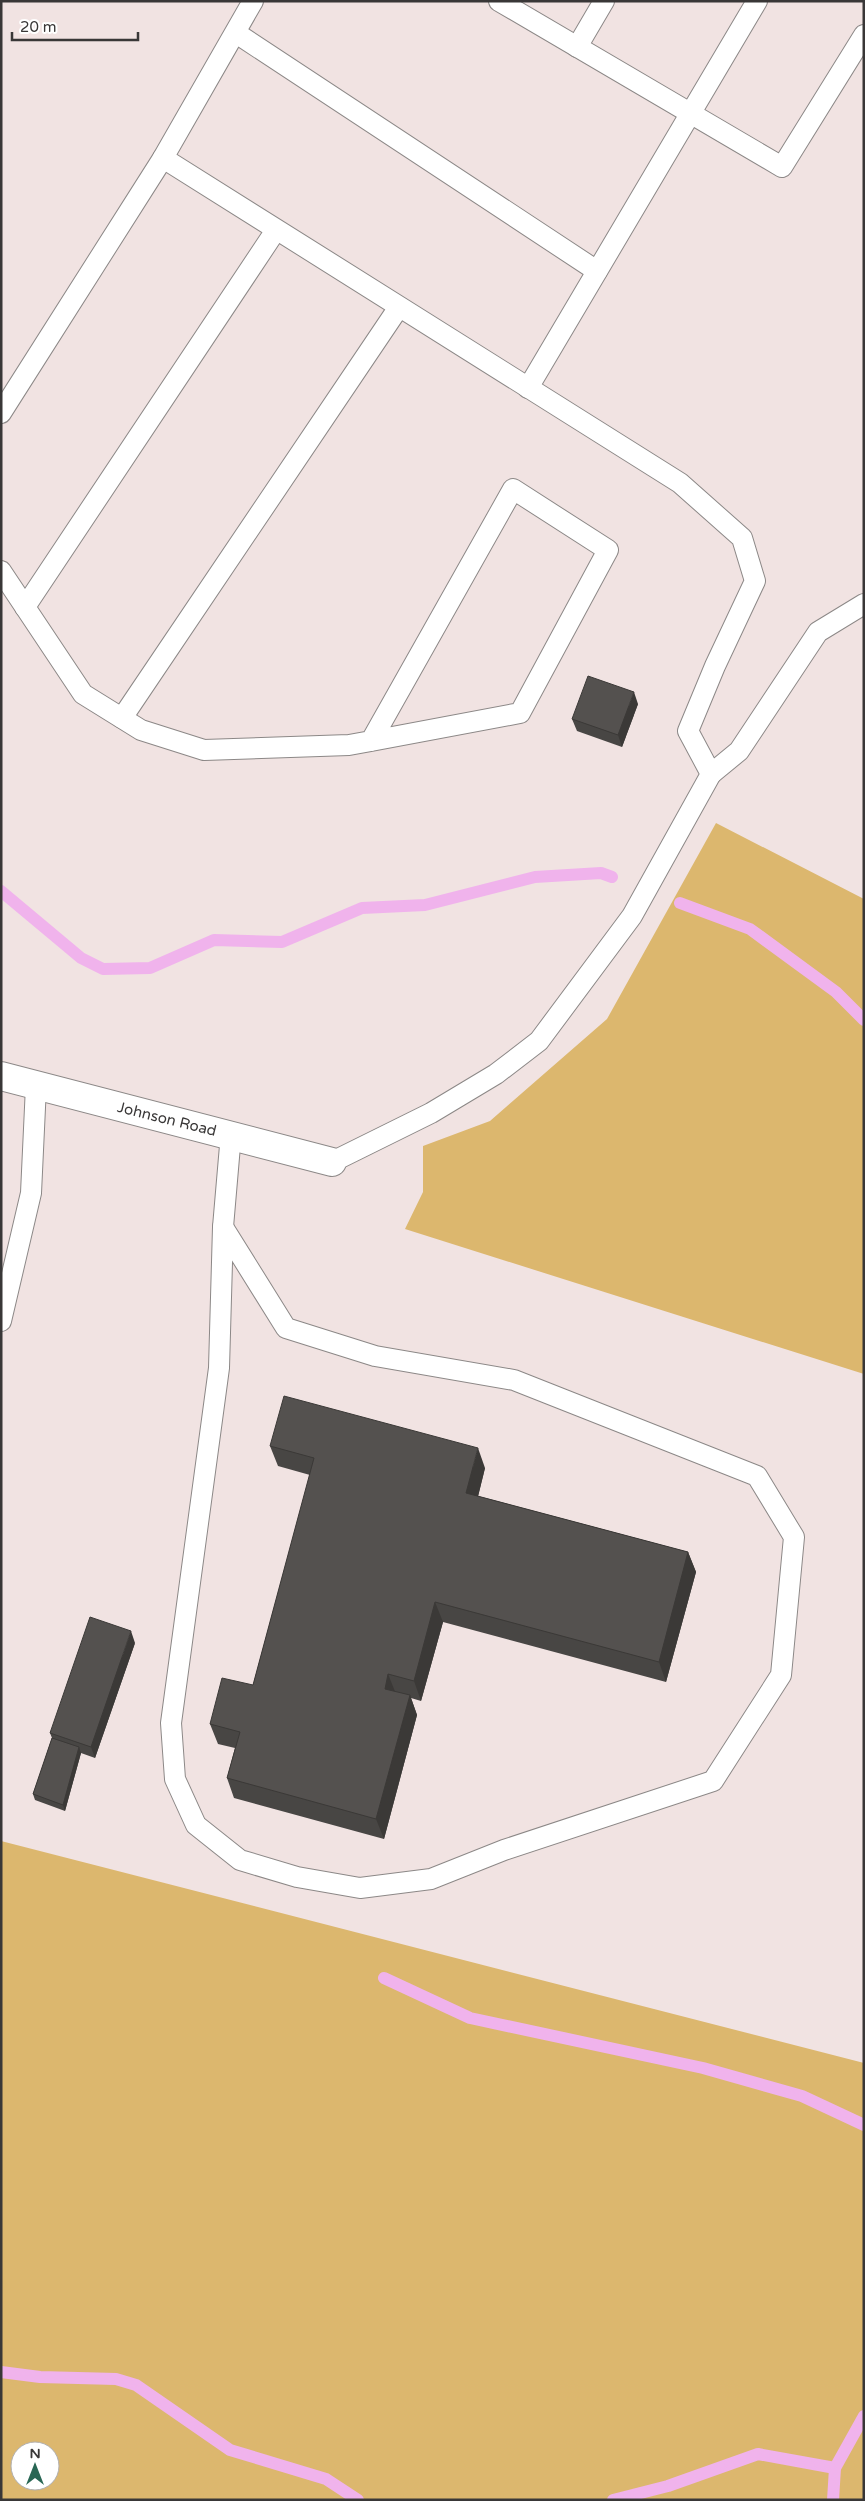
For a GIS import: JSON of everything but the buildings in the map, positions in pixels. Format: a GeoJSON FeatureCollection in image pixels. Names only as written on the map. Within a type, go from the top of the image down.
{"type":"FeatureCollection","features":[{"type":"Feature","properties":{"kind":"street","name":"Johnson Road"},"geometry":{"type":"LineString","coordinates":[[1,1076],[231,1134],[332,1162]]}},
{"type":"Feature","properties":{"kind":"lane"},"geometry":{"type":"LineString","coordinates":[[1,413],[163,158],[253,1]]}},
{"type":"Feature","properties":{"kind":"lane"},"geometry":{"type":"LineString","coordinates":[[499,1],[782,167],[864,35]]}},
{"type":"Feature","properties":{"kind":"lane"},"geometry":{"type":"LineString","coordinates":[[577,47],[604,1]]}},
{"type":"Feature","properties":{"kind":"lane"},"geometry":{"type":"LineString","coordinates":[[528,388],[756,1]]}},
{"type":"Feature","properties":{"kind":"lane"},"geometry":{"type":"LineString","coordinates":[[236,33],[597,271]]}},
{"type":"Feature","properties":{"kind":"lane"},"geometry":{"type":"LineString","coordinates":[[163,158],[680,483],[742,538],[755,581],[715,666],[688,731],[711,774]]}},
{"type":"Feature","properties":{"kind":"lane"},"geometry":{"type":"LineString","coordinates":[[25,607],[276,230]]}},
{"type":"Feature","properties":{"kind":"lane"},"geometry":{"type":"LineString","coordinates":[[122,718],[399,307]]}},
{"type":"Feature","properties":{"kind":"lane"},"geometry":{"type":"LineString","coordinates":[[1,572],[83,694],[142,730],[204,750],[349,745],[371,741],[520,713],[608,550],[513,489],[371,741]]}},
{"type":"Feature","properties":{"kind":"lane"},"geometry":{"type":"LineString","coordinates":[[332,1162],[431,1113],[496,1074],[539,1041],[632,916],[711,774],[739,751],[818,632],[864,604]]}},
{"type":"Feature","properties":{"kind":"lane"},"geometry":{"type":"LineString","coordinates":[[1,1321],[31,1193],[36,1086]]}},
{"type":"Feature","properties":{"kind":"lane"},"geometry":{"type":"LineString","coordinates":[[223,1227],[286,1328],[375,1356],[514,1380],[757,1476],[794,1537],[781,1675],[713,1782],[504,1850],[431,1879],[360,1888],[297,1877],[240,1860],[196,1825],[175,1779],[171,1723],[219,1368],[223,1227],[231,1134]]}},
{"type":"Feature","properties":{"kind":"shaded area"},"geometry":{"type":"Polygon","coordinates":[[[1,1],[864,1],[864,2417],[1,2500],[1,1]]]}},
{"type":"Feature","properties":{"kind":"shaded area"},"geometry":{"type":"Polygon","coordinates":[[[716,823],[864,899],[864,1374],[405,1229],[423,1192],[423,1146],[490,1121],[607,1019],[716,823]]]}},
{"type":"Feature","properties":{"kind":"shaded area"},"geometry":{"type":"Polygon","coordinates":[[[1,1841],[864,2063],[864,2500],[1,2500],[1,1841]]]}},
{"type":"Feature","properties":{"kind":"waterway"},"geometry":{"type":"LineString","coordinates":[[1,891],[81,958],[103,969],[150,968],[214,940],[282,942],[362,908],[425,905],[535,877],[601,873],[612,877]]}},
{"type":"Feature","properties":{"kind":"waterway"},"geometry":{"type":"LineString","coordinates":[[680,903],[750,929],[836,992],[864,1020]]}},
{"type":"Feature","properties":{"kind":"waterway"},"geometry":{"type":"LineString","coordinates":[[384,1978],[470,2018],[703,2068],[802,2096],[864,2125]]}},
{"type":"Feature","properties":{"kind":"waterway"},"geometry":{"type":"LineString","coordinates":[[1,2372],[40,2377],[116,2379],[136,2385],[230,2450],[326,2479],[358,2500]]}},
{"type":"Feature","properties":{"kind":"waterway"},"geometry":{"type":"LineString","coordinates":[[833,2500],[835,2468],[864,2416]]}},
{"type":"Feature","properties":{"kind":"waterway"},"geometry":{"type":"LineString","coordinates":[[613,2500],[668,2486],[758,2454],[835,2468]]}}]}
